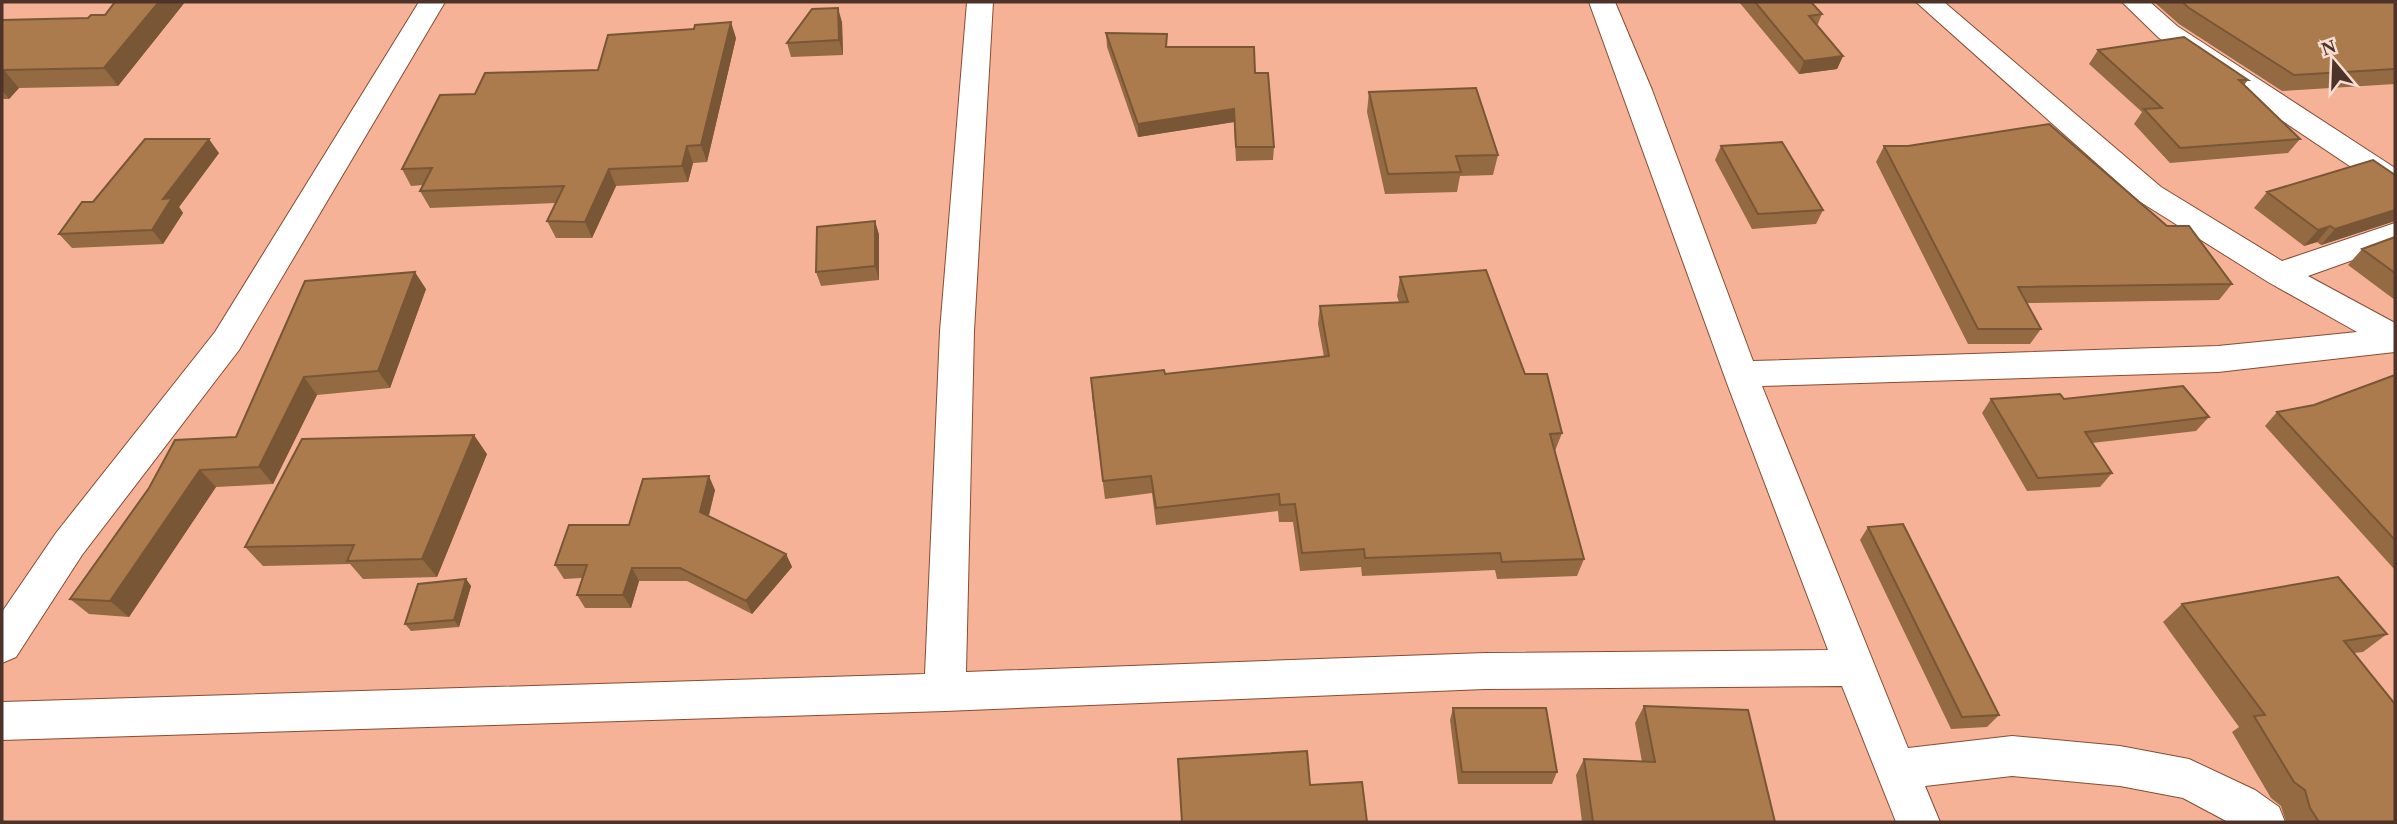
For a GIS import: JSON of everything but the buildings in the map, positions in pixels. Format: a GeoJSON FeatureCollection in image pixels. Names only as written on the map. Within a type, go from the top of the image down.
{"type":"FeatureCollection","features":[{"type":"Feature","properties":{"kind":"street"},"geometry":{"type":"LineString","coordinates":[[2,645],[69,544],[227,341],[432,2]]}},
{"type":"Feature","properties":{"kind":"street"},"geometry":{"type":"LineString","coordinates":[[945,692],[957,331],[980,2]]}},
{"type":"Feature","properties":{"kind":"street"},"geometry":{"type":"LineString","coordinates":[[1602,2],[1619,38],[1742,374],[1854,667],[1918,822]]}},
{"type":"Feature","properties":{"kind":"street"},"geometry":{"type":"LineString","coordinates":[[1929,2],[2150,194],[2279,274],[2395,339]]}},
{"type":"Feature","properties":{"kind":"street"},"geometry":{"type":"LineString","coordinates":[[2135,2],[2168,32],[2395,182]]}},
{"type":"Feature","properties":{"kind":"street"},"geometry":{"type":"LineString","coordinates":[[2279,274],[2395,234]]}},
{"type":"Feature","properties":{"kind":"street"},"geometry":{"type":"LineString","coordinates":[[1742,374],[2218,359],[2395,339]]}},
{"type":"Feature","properties":{"kind":"street"},"geometry":{"type":"LineString","coordinates":[[2,721],[945,692],[1485,671],[1854,667]]}},
{"type":"Feature","properties":{"kind":"street"},"geometry":{"type":"LineString","coordinates":[[1896,769],[2012,756],[2120,766],[2189,779],[2240,805],[2263,822]]}}]}
